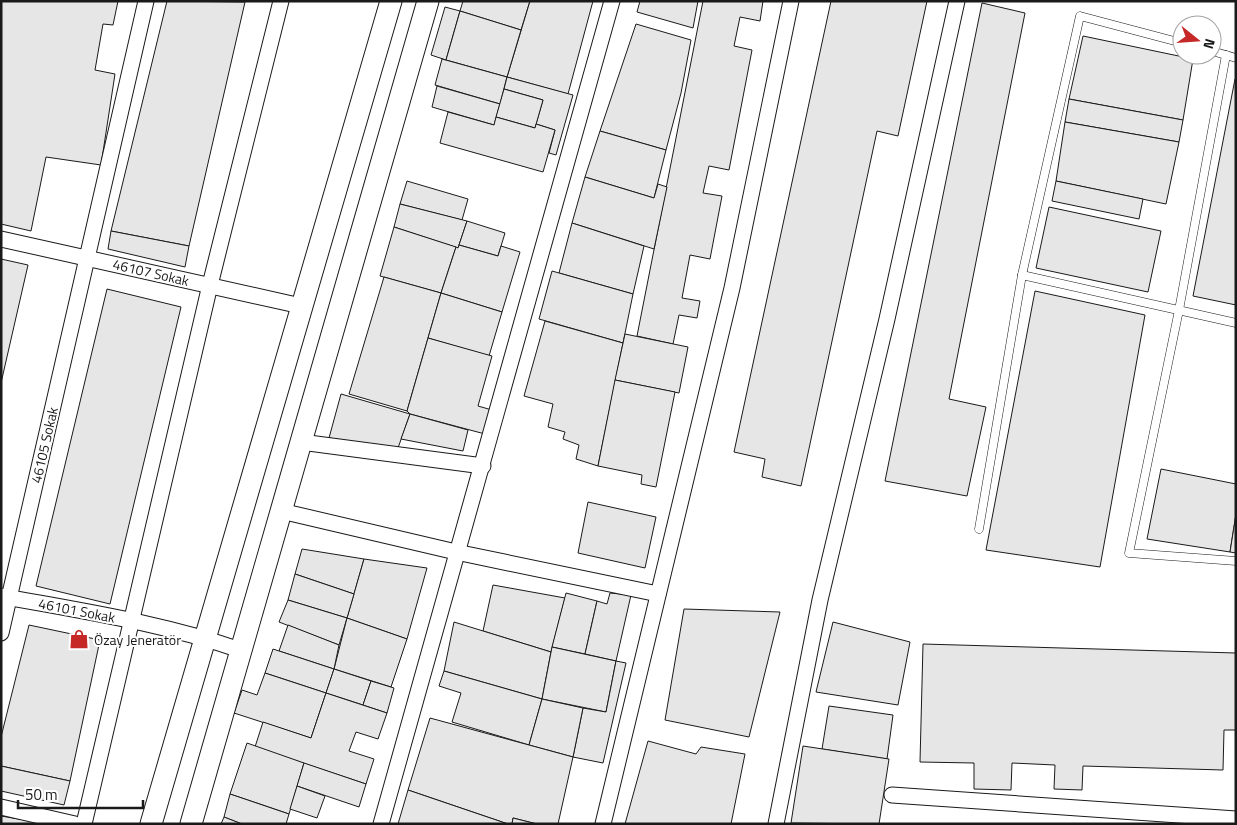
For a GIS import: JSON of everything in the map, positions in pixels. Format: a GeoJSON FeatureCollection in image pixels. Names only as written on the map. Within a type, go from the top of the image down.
{"type":"FeatureCollection","features":[{"type":"Feature","properties":{"kind":"street","name":"46105 Sokak"},"geometry":{"type":"LineString","coordinates":[[1,633],[6,596],[146,1]]}},
{"type":"Feature","properties":{"kind":"street"},"geometry":{"type":"LineString","coordinates":[[84,824],[210,286],[281,1]]}},
{"type":"Feature","properties":{"kind":"street"},"geometry":{"type":"LineString","coordinates":[[191,824],[428,1]]}},
{"type":"Feature","properties":{"kind":"street"},"geometry":{"type":"LineString","coordinates":[[381,824],[612,1]]}},
{"type":"Feature","properties":{"kind":"street"},"geometry":{"type":"LineString","coordinates":[[603,824],[732,288],[791,1]]}},
{"type":"Feature","properties":{"kind":"street"},"geometry":{"type":"LineString","coordinates":[[776,824],[820,600],[887,319],[957,1]]}},
{"type":"Feature","properties":{"kind":"street"},"geometry":{"type":"LineString","coordinates":[[151,824],[301,306],[386,2]]}},
{"type":"Feature","properties":{"kind":"street","name":"46107 Sokak"},"geometry":{"type":"LineString","coordinates":[[1,239],[301,306]]}},
{"type":"Feature","properties":{"kind":"street"},"geometry":{"type":"LineString","coordinates":[[301,442],[483,466]]}},
{"type":"Feature","properties":{"kind":"street"},"geometry":{"type":"LineString","coordinates":[[281,511],[456,552],[658,594]]}},
{"type":"Feature","properties":{"kind":"street","name":"46101 Sokak"},"geometry":{"type":"LineString","coordinates":[[6,596],[204,637],[240,650]]}},
{"type":"Feature","properties":{"kind":"street"},"geometry":{"type":"LineString","coordinates":[[892,795],[1236,819]]}},
{"type":"Feature","properties":{"kind":"street"},"geometry":{"type":"LineString","coordinates":[[1,807],[75,824]]}},
{"type":"Feature","properties":{"kind":"lane"},"geometry":{"type":"LineString","coordinates":[[979,529],[1022,275],[1080,16],[1172,40]]}},
{"type":"Feature","properties":{"kind":"lane"},"geometry":{"type":"LineString","coordinates":[[1222,54],[1236,58]]}},
{"type":"Feature","properties":{"kind":"lane"},"geometry":{"type":"LineString","coordinates":[[1226,55],[1179,310],[1129,553],[1236,560]]}},
{"type":"Feature","properties":{"kind":"lane"},"geometry":{"type":"LineString","coordinates":[[1022,275],[1236,323]]}},
{"type":"Feature","properties":{"kind":"building"},"geometry":{"type":"Polygon","coordinates":[[[1,1],[118,1],[113,25],[103,24],[95,70],[115,74],[101,165],[46,157],[31,231],[1,224],[1,1]]]}},
{"type":"Feature","properties":{"kind":"building"},"geometry":{"type":"Polygon","coordinates":[[[167,1],[245,2],[189,246],[111,231],[167,1]]]}},
{"type":"Feature","properties":{"kind":"building"},"geometry":{"type":"Polygon","coordinates":[[[463,1],[530,1],[521,30],[460,11],[463,1]]]}},
{"type":"Feature","properties":{"kind":"building"},"geometry":{"type":"Polygon","coordinates":[[[530,1],[593,1],[568,94],[507,77],[530,1]]]}},
{"type":"Feature","properties":{"kind":"building"},"geometry":{"type":"Polygon","coordinates":[[[640,1],[698,1],[693,28],[637,12],[640,1]]]}},
{"type":"Feature","properties":{"kind":"building"},"geometry":{"type":"Polygon","coordinates":[[[703,1],[763,1],[760,21],[740,17],[734,46],[752,50],[729,170],[709,166],[703,193],[722,196],[710,259],[690,255],[682,298],[700,301],[697,318],[679,315],[673,344],[637,336],[703,1]]]}},
{"type":"Feature","properties":{"kind":"building"},"geometry":{"type":"Polygon","coordinates":[[[831,1],[927,1],[898,136],[877,131],[801,486],[762,477],[765,459],[734,452],[831,1]]]}},
{"type":"Feature","properties":{"kind":"building"},"geometry":{"type":"Polygon","coordinates":[[[982,3],[1025,13],[949,399],[986,407],[967,496],[885,481],[982,3]]]}},
{"type":"Feature","properties":{"kind":"building"},"geometry":{"type":"Polygon","coordinates":[[[445,7],[460,11],[446,60],[431,55],[445,7]]]}},
{"type":"Feature","properties":{"kind":"building"},"geometry":{"type":"Polygon","coordinates":[[[460,11],[521,30],[507,77],[446,60],[460,11]]]}},
{"type":"Feature","properties":{"kind":"building"},"geometry":{"type":"Polygon","coordinates":[[[636,24],[691,40],[681,93],[666,150],[600,131],[636,24]]]}},
{"type":"Feature","properties":{"kind":"building"},"geometry":{"type":"Polygon","coordinates":[[[1083,36],[1172,55],[1172,65],[1192,65],[1183,120],[1069,99],[1083,36]]]}},
{"type":"Feature","properties":{"kind":"building"},"geometry":{"type":"Polygon","coordinates":[[[442,59],[507,77],[500,104],[435,85],[442,59]]]}},
{"type":"Feature","properties":{"kind":"building"},"geometry":{"type":"Polygon","coordinates":[[[507,77],[573,95],[556,155],[549,153],[555,130],[536,124],[543,100],[504,89],[507,77]]]}},
{"type":"Feature","properties":{"kind":"building"},"geometry":{"type":"Polygon","coordinates":[[[1236,79],[1236,305],[1193,296],[1236,79]]]}},
{"type":"Feature","properties":{"kind":"building"},"geometry":{"type":"Polygon","coordinates":[[[437,86],[500,104],[494,125],[432,107],[437,86]]]}},
{"type":"Feature","properties":{"kind":"building"},"geometry":{"type":"Polygon","coordinates":[[[504,89],[543,100],[535,128],[496,117],[504,89]]]}},
{"type":"Feature","properties":{"kind":"building"},"geometry":{"type":"Polygon","coordinates":[[[1069,99],[1183,120],[1179,142],[1065,122],[1069,99]]]}},
{"type":"Feature","properties":{"kind":"building"},"geometry":{"type":"Polygon","coordinates":[[[448,112],[494,125],[496,117],[535,128],[536,124],[555,130],[543,172],[440,143],[448,112]]]}},
{"type":"Feature","properties":{"kind":"building"},"geometry":{"type":"Polygon","coordinates":[[[1065,122],[1179,142],[1166,204],[1056,181],[1065,122]]]}},
{"type":"Feature","properties":{"kind":"building"},"geometry":{"type":"Polygon","coordinates":[[[600,131],[666,150],[654,198],[585,177],[600,131]]]}},
{"type":"Feature","properties":{"kind":"building"},"geometry":{"type":"Polygon","coordinates":[[[585,177],[654,198],[658,184],[667,187],[654,249],[572,223],[585,177]]]}},
{"type":"Feature","properties":{"kind":"building"},"geometry":{"type":"Polygon","coordinates":[[[407,181],[468,199],[462,220],[400,204],[407,181]]]}},
{"type":"Feature","properties":{"kind":"building"},"geometry":{"type":"Polygon","coordinates":[[[1056,181],[1143,199],[1139,219],[1052,201],[1056,181]]]}},
{"type":"Feature","properties":{"kind":"building"},"geometry":{"type":"Polygon","coordinates":[[[400,204],[467,221],[458,248],[394,227],[400,204]]]}},
{"type":"Feature","properties":{"kind":"building"},"geometry":{"type":"Polygon","coordinates":[[[1049,207],[1161,231],[1148,292],[1036,268],[1049,207]]]}},
{"type":"Feature","properties":{"kind":"building"},"geometry":{"type":"Polygon","coordinates":[[[467,221],[505,233],[498,256],[459,245],[467,221]]]}},
{"type":"Feature","properties":{"kind":"building"},"geometry":{"type":"Polygon","coordinates":[[[572,223],[644,246],[633,294],[559,273],[572,223]]]}},
{"type":"Feature","properties":{"kind":"building"},"geometry":{"type":"Polygon","coordinates":[[[394,227],[456,247],[441,293],[380,276],[394,227]]]}},
{"type":"Feature","properties":{"kind":"building"},"geometry":{"type":"Polygon","coordinates":[[[111,231],[189,246],[185,267],[108,249],[111,231]]]}},
{"type":"Feature","properties":{"kind":"building"},"geometry":{"type":"Polygon","coordinates":[[[459,245],[498,256],[501,246],[520,252],[502,312],[441,293],[456,247],[458,248],[459,245]]]}},
{"type":"Feature","properties":{"kind":"building"},"geometry":{"type":"Polygon","coordinates":[[[1,259],[28,265],[1,383],[1,259]]]}},
{"type":"Feature","properties":{"kind":"building"},"geometry":{"type":"Polygon","coordinates":[[[552,271],[633,294],[623,343],[539,319],[552,271]]]}},
{"type":"Feature","properties":{"kind":"building"},"geometry":{"type":"Polygon","coordinates":[[[384,277],[441,293],[407,411],[349,394],[384,277]]]}},
{"type":"Feature","properties":{"kind":"building"},"geometry":{"type":"Polygon","coordinates":[[[107,289],[181,307],[110,604],[36,586],[107,289]]]}},
{"type":"Feature","properties":{"kind":"building"},"geometry":{"type":"Polygon","coordinates":[[[1035,291],[1145,315],[1100,567],[986,550],[1035,291]]]}},
{"type":"Feature","properties":{"kind":"building"},"geometry":{"type":"Polygon","coordinates":[[[441,293],[502,312],[489,356],[428,338],[441,293]]]}},
{"type":"Feature","properties":{"kind":"building"},"geometry":{"type":"Polygon","coordinates":[[[545,321],[623,343],[598,466],[576,459],[579,445],[563,439],[565,432],[548,427],[553,404],[524,396],[545,321]]]}},
{"type":"Feature","properties":{"kind":"building"},"geometry":{"type":"Polygon","coordinates":[[[625,334],[688,347],[679,393],[615,380],[625,334]]]}},
{"type":"Feature","properties":{"kind":"building"},"geometry":{"type":"Polygon","coordinates":[[[428,338],[492,356],[478,406],[492,410],[485,434],[410,414],[407,411],[428,338]]]}},
{"type":"Feature","properties":{"kind":"building"},"geometry":{"type":"Polygon","coordinates":[[[615,380],[675,392],[656,487],[641,484],[642,475],[598,466],[615,380]]]}},
{"type":"Feature","properties":{"kind":"building"},"geometry":{"type":"Polygon","coordinates":[[[341,394],[410,414],[398,448],[329,438],[341,394]]]}},
{"type":"Feature","properties":{"kind":"building"},"geometry":{"type":"Polygon","coordinates":[[[410,414],[468,430],[463,451],[401,439],[410,414]]]}},
{"type":"Feature","properties":{"kind":"building"},"geometry":{"type":"Polygon","coordinates":[[[1161,469],[1236,484],[1236,514],[1230,552],[1147,539],[1161,469]]]}},
{"type":"Feature","properties":{"kind":"building"},"geometry":{"type":"Polygon","coordinates":[[[588,502],[656,517],[645,568],[578,553],[588,502]]]}},
{"type":"Feature","properties":{"kind":"building"},"geometry":{"type":"Polygon","coordinates":[[[1236,514],[1236,553],[1230,552],[1236,514]]]}},
{"type":"Feature","properties":{"kind":"building"},"geometry":{"type":"Polygon","coordinates":[[[302,549],[364,559],[354,594],[295,574],[302,549]]]}},
{"type":"Feature","properties":{"kind":"building"},"geometry":{"type":"Polygon","coordinates":[[[364,559],[427,568],[407,639],[347,618],[364,559]]]}},
{"type":"Feature","properties":{"kind":"building"},"geometry":{"type":"Polygon","coordinates":[[[295,574],[354,594],[347,618],[288,600],[295,574]]]}},
{"type":"Feature","properties":{"kind":"building"},"geometry":{"type":"Polygon","coordinates":[[[493,585],[565,598],[551,652],[483,631],[493,585]]]}},
{"type":"Feature","properties":{"kind":"building"},"geometry":{"type":"Polygon","coordinates":[[[566,593],[597,601],[585,654],[552,647],[566,593]]]}},
{"type":"Feature","properties":{"kind":"building"},"geometry":{"type":"Polygon","coordinates":[[[610,593],[631,595],[616,661],[585,654],[597,601],[607,604],[610,593]]]}},
{"type":"Feature","properties":{"kind":"building"},"geometry":{"type":"Polygon","coordinates":[[[288,600],[347,618],[339,645],[279,622],[288,600]]]}},
{"type":"Feature","properties":{"kind":"building"},"geometry":{"type":"Polygon","coordinates":[[[684,609],[780,612],[749,737],[665,720],[684,609]]]}},
{"type":"Feature","properties":{"kind":"building"},"geometry":{"type":"Polygon","coordinates":[[[347,618],[407,639],[391,687],[334,669],[347,618]]]}},
{"type":"Feature","properties":{"kind":"building"},"geometry":{"type":"Polygon","coordinates":[[[454,622],[551,652],[542,699],[444,671],[454,622]]]}},
{"type":"Feature","properties":{"kind":"building"},"geometry":{"type":"Polygon","coordinates":[[[833,622],[910,642],[898,705],[816,692],[833,622]]]}},
{"type":"Feature","properties":{"kind":"building"},"geometry":{"type":"Polygon","coordinates":[[[29,625],[100,640],[70,781],[1,766],[1,737],[29,625]]]}},
{"type":"Feature","properties":{"kind":"building"},"geometry":{"type":"Polygon","coordinates":[[[288,625],[339,645],[334,669],[279,651],[288,625]]]}},
{"type":"Feature","properties":{"kind":"building"},"geometry":{"type":"Polygon","coordinates":[[[923,644],[1236,653],[1236,730],[1224,730],[1223,770],[1083,766],[1082,790],[1054,789],[1055,765],[1012,763],[1011,790],[974,789],[974,763],[920,762],[923,644]]]}},
{"type":"Feature","properties":{"kind":"building"},"geometry":{"type":"Polygon","coordinates":[[[552,647],[616,661],[606,712],[542,699],[552,647]]]}},
{"type":"Feature","properties":{"kind":"building"},"geometry":{"type":"Polygon","coordinates":[[[273,649],[334,669],[326,693],[265,673],[273,649]]]}},
{"type":"Feature","properties":{"kind":"building"},"geometry":{"type":"Polygon","coordinates":[[[616,661],[626,663],[603,763],[573,757],[583,708],[606,712],[616,661]]]}},
{"type":"Feature","properties":{"kind":"building"},"geometry":{"type":"Polygon","coordinates":[[[334,669],[371,681],[363,705],[326,693],[334,669]]]}},
{"type":"Feature","properties":{"kind":"building"},"geometry":{"type":"Polygon","coordinates":[[[444,671],[542,699],[529,745],[452,722],[461,693],[439,686],[444,671]]]}},
{"type":"Feature","properties":{"kind":"building"},"geometry":{"type":"Polygon","coordinates":[[[265,673],[326,693],[311,738],[234,713],[242,690],[257,695],[265,673]]]}},
{"type":"Feature","properties":{"kind":"building"},"geometry":{"type":"Polygon","coordinates":[[[371,681],[394,688],[387,713],[363,705],[371,681]]]}},
{"type":"Feature","properties":{"kind":"building"},"geometry":{"type":"Polygon","coordinates":[[[326,693],[387,713],[378,739],[356,732],[349,751],[374,759],[366,784],[255,747],[263,722],[311,738],[326,693]]]}},
{"type":"Feature","properties":{"kind":"building"},"geometry":{"type":"Polygon","coordinates":[[[542,699],[583,708],[573,757],[529,745],[542,699]]]}},
{"type":"Feature","properties":{"kind":"building"},"geometry":{"type":"Polygon","coordinates":[[[829,706],[893,715],[887,759],[822,749],[829,706]]]}},
{"type":"Feature","properties":{"kind":"building"},"geometry":{"type":"Polygon","coordinates":[[[430,718],[573,757],[558,824],[537,824],[513,818],[512,824],[508,824],[408,790],[430,718]]]}},
{"type":"Feature","properties":{"kind":"building"},"geometry":{"type":"Polygon","coordinates":[[[648,741],[696,754],[701,747],[745,754],[731,824],[625,824],[648,741]]]}},
{"type":"Feature","properties":{"kind":"building"},"geometry":{"type":"Polygon","coordinates":[[[247,743],[304,763],[289,814],[230,794],[247,743]]]}},
{"type":"Feature","properties":{"kind":"building"},"geometry":{"type":"Polygon","coordinates":[[[803,746],[889,759],[879,824],[791,823],[803,746]]]}},
{"type":"Feature","properties":{"kind":"building"},"geometry":{"type":"Polygon","coordinates":[[[304,763],[366,784],[359,807],[297,786],[304,763]]]}},
{"type":"Feature","properties":{"kind":"building"},"geometry":{"type":"Polygon","coordinates":[[[1,766],[70,781],[64,805],[1,791],[1,766]]]}},
{"type":"Feature","properties":{"kind":"building"},"geometry":{"type":"Polygon","coordinates":[[[297,786],[325,796],[317,818],[290,809],[297,786]]]}},
{"type":"Feature","properties":{"kind":"building"},"geometry":{"type":"Polygon","coordinates":[[[408,790],[508,824],[398,824],[408,790]]]}},
{"type":"Feature","properties":{"kind":"building"},"geometry":{"type":"Polygon","coordinates":[[[230,794],[289,814],[286,824],[242,824],[224,817],[230,794]]]}},
{"type":"Feature","properties":{"kind":"building"},"geometry":{"type":"Polygon","coordinates":[[[1,816],[42,823],[1,824],[1,816]]]}},
{"type":"Feature","properties":{"kind":"building"},"geometry":{"type":"Polygon","coordinates":[[[224,817],[242,824],[221,824],[224,817]]]}},
{"type":"Feature","properties":{"kind":"building"},"geometry":{"type":"Polygon","coordinates":[[[513,818],[537,824],[512,824],[513,818]]]}},
{"type":"Feature","properties":{"kind":"place","name":"Özay Jeneratör"},"geometry":{"type":"Point","coordinates":[79,639]}}]}
